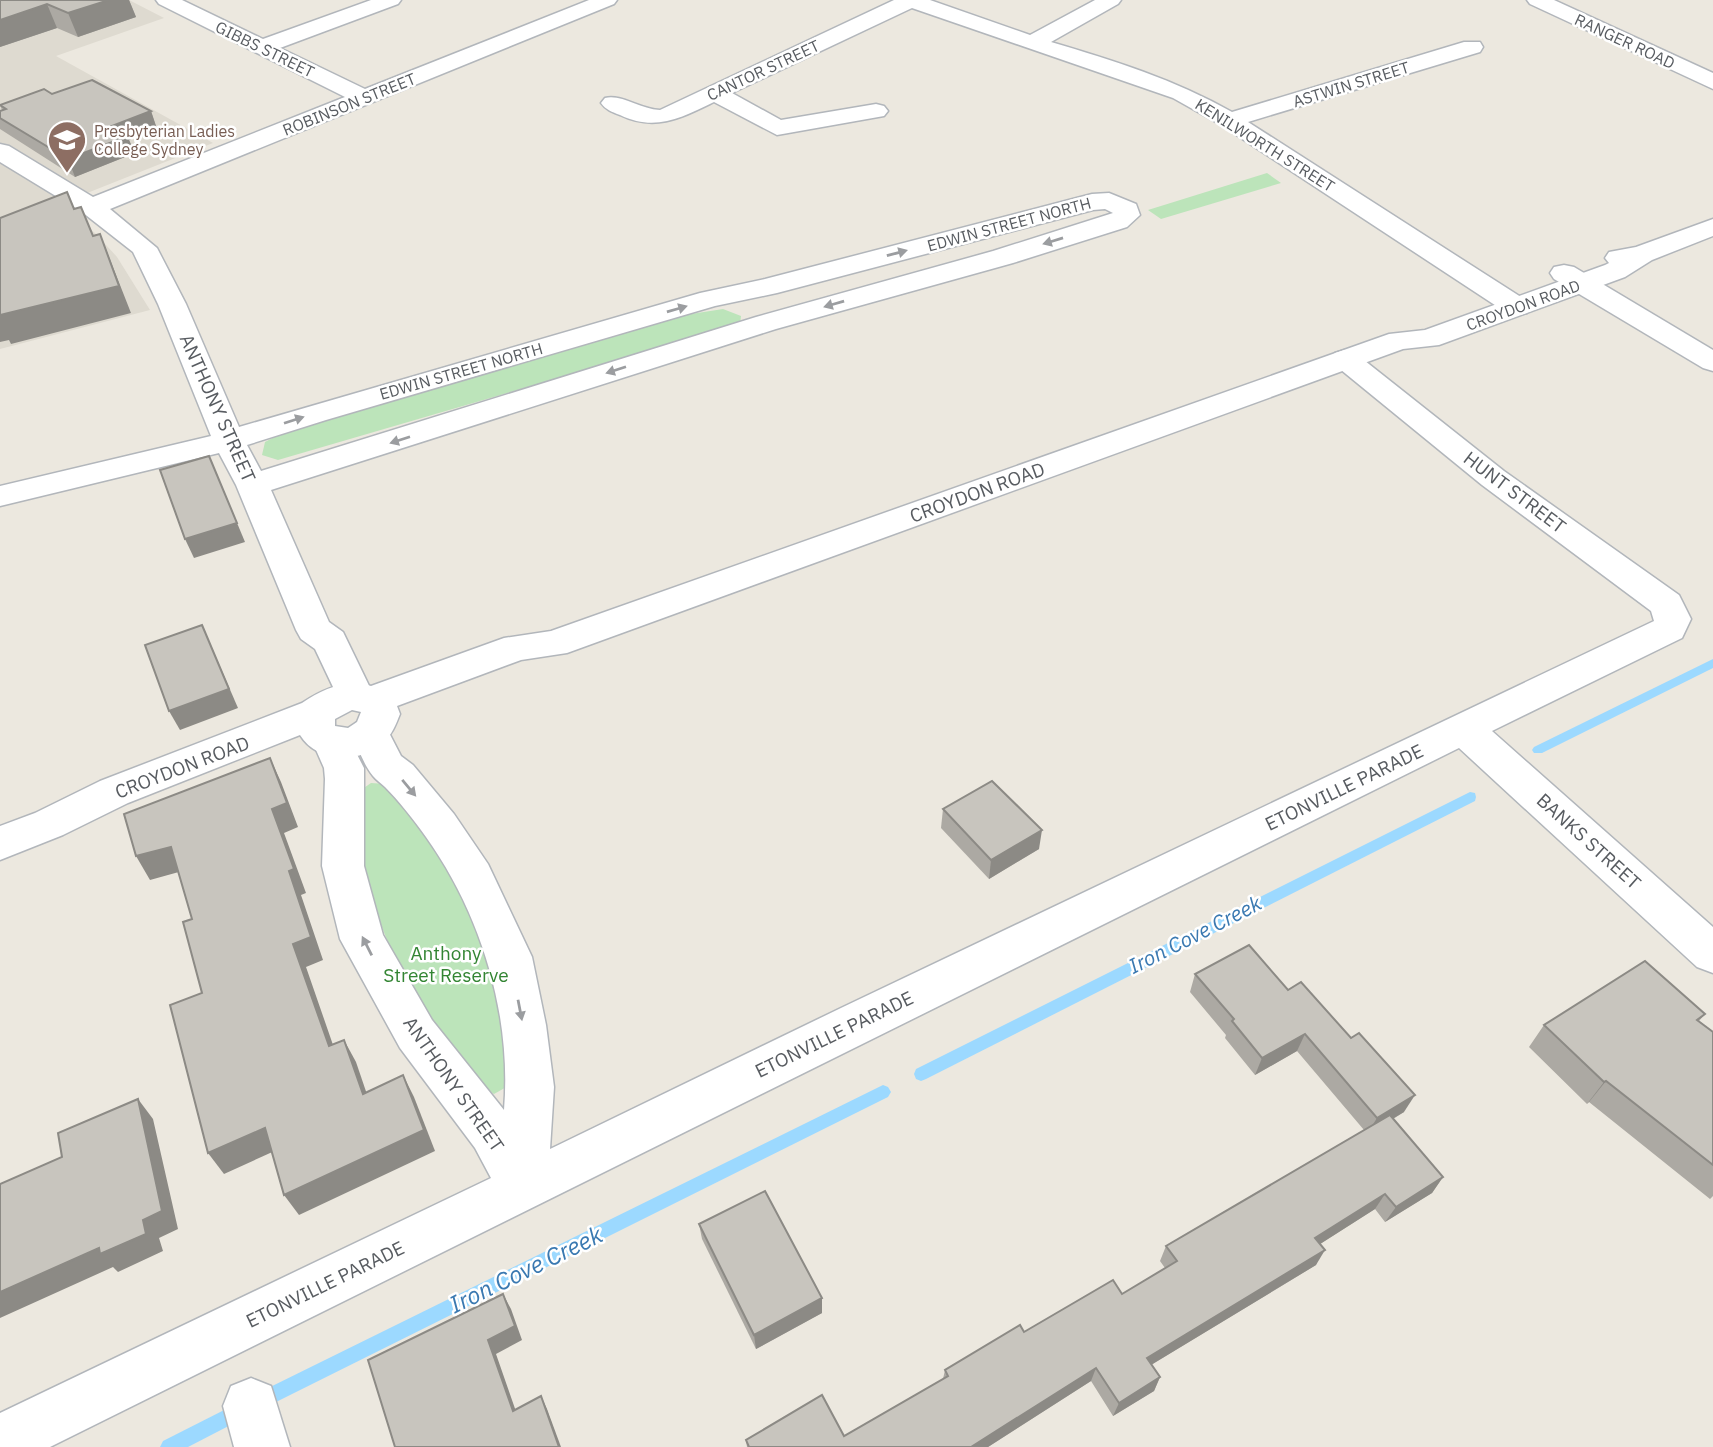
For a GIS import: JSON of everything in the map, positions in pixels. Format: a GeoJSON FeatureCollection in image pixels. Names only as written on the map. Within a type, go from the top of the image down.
{"type":"FeatureCollection","features":[{"type":"Feature","properties":{"kind":"street","name":"GIBBS STREET"},"geometry":{"type":"LineString","coordinates":[[166,0],[365,98]]}},
{"type":"Feature","properties":{"kind":"street"},"geometry":{"type":"LineString","coordinates":[[262,47],[391,0]]}},
{"type":"Feature","properties":{"kind":"street","name":"ROBINSON STREET"},"geometry":{"type":"LineString","coordinates":[[91,207],[607,0]]}},
{"type":"Feature","properties":{"kind":"street","name":"KENILWORTH STREET"},"geometry":{"type":"LineString","coordinates":[[911,0],[1181,93],[1229,120],[1509,301]]}},
{"type":"Feature","properties":{"kind":"street","name":"CANTOR STREET"},"geometry":{"type":"LineString","coordinates":[[613,103],[640,116],[664,117],[911,0]]}},
{"type":"Feature","properties":{"kind":"street"},"geometry":{"type":"LineString","coordinates":[[1032,43],[1111,0]]}},
{"type":"Feature","properties":{"kind":"street","name":"RANGER ROAD"},"geometry":{"type":"LineString","coordinates":[[1537,0],[1713,82]]}},
{"type":"Feature","properties":{"kind":"street","name":"ASTWIN STREET"},"geometry":{"type":"LineString","coordinates":[[1229,120],[1472,47]]}},
{"type":"Feature","properties":{"kind":"street"},"geometry":{"type":"LineString","coordinates":[[1677,65],[1701,57]]}},
{"type":"Feature","properties":{"kind":"street"},"geometry":{"type":"LineString","coordinates":[[715,93],[777,128],[876,111]]}},
{"type":"Feature","properties":{"kind":"street","name":"ANTHONY STREET"},"geometry":{"type":"LineString","coordinates":[[0,150],[91,207],[144,248],[175,309],[229,441],[252,485],[314,630],[309,648],[322,683],[346,719],[440,825],[474,876],[510,957],[523,1025],[530,1087],[523,1188]]}},
{"type":"Feature","properties":{"kind":"street","name":"EDWIN STREET NORTH"},"geometry":{"type":"LineString","coordinates":[[0,496],[229,441],[315,413],[710,299],[767,288],[1092,202],[1109,201],[1127,210],[1124,218],[1105,225],[766,323],[252,485]]}},
{"type":"Feature","properties":{"kind":"street","name":"CROYDON ROAD"},"geometry":{"type":"LineString","coordinates":[[0,843],[49,824],[123,811],[346,719],[423,700],[531,663],[554,644],[1399,340],[1413,328],[1509,301],[1573,278],[1615,271],[1642,254],[1713,227]]}},
{"type":"Feature","properties":{"kind":"street"},"geometry":{"type":"LineString","coordinates":[[1573,278],[1713,362]]}},
{"type":"Feature","properties":{"kind":"street","name":"HUNT STREET"},"geometry":{"type":"LineString","coordinates":[[1345,359],[1493,478],[1666,604],[1673,619],[1669,629]]}},
{"type":"Feature","properties":{"kind":"street","name":"ETONVILLE PARADE"},"geometry":{"type":"LineString","coordinates":[[0,1442],[859,1021],[1669,629]]}},
{"type":"Feature","properties":{"kind":"street","name":"ANTHONY STREET"},"geometry":{"type":"LineString","coordinates":[[346,719],[343,866],[362,939],[416,1034],[492,1132],[523,1188]]}},
{"type":"Feature","properties":{"kind":"street","name":"BANKS STREET"},"geometry":{"type":"LineString","coordinates":[[1464,729],[1713,954]]}},
{"type":"Feature","properties":{"kind":"shaded area","name":"Presbyterian Ladies College Sydney"},"geometry":{"type":"Polygon","coordinates":[[[129,0],[164,18],[56,56],[213,143],[57,205],[95,233],[117,257],[150,310],[0,349],[0,25],[129,0]]]}},
{"type":"Feature","properties":{"kind":"green space"},"geometry":{"type":"Polygon","coordinates":[[[1267,173],[1281,183],[1161,219],[1148,210],[1267,173]]]}},
{"type":"Feature","properties":{"kind":"green space"},"geometry":{"type":"Polygon","coordinates":[[[723,309],[741,316],[740,325],[278,460],[262,455],[265,442],[284,432],[691,314],[723,309]]]}},
{"type":"Feature","properties":{"kind":"green space","name":"Anthony Street Reserve"},"geometry":{"type":"Polygon","coordinates":[[[371,783],[386,784],[448,859],[495,959],[510,1085],[494,1094],[481,1085],[408,993],[363,879],[358,792],[371,783]]]}},
{"type":"Feature","properties":{"kind":"building"},"geometry":{"type":"Polygon","coordinates":[[[0,0],[109,0],[68,13],[47,4],[0,20],[0,0]]]}},
{"type":"Feature","properties":{"kind":"building"},"geometry":{"type":"Polygon","coordinates":[[[92,80],[151,111],[112,126],[128,136],[68,159],[0,118],[0,111],[6,109],[0,105],[44,89],[52,94],[92,80]]]}},
{"type":"Feature","properties":{"kind":"building"},"geometry":{"type":"Polygon","coordinates":[[[67,192],[74,209],[81,207],[93,236],[100,234],[119,286],[0,315],[0,218],[67,192]]]}},
{"type":"Feature","properties":{"kind":"building"},"geometry":{"type":"Polygon","coordinates":[[[209,456],[237,523],[185,539],[160,470],[209,456]]]}},
{"type":"Feature","properties":{"kind":"building"},"geometry":{"type":"Polygon","coordinates":[[[202,625],[229,689],[169,711],[145,645],[202,625]]]}},
{"type":"Feature","properties":{"kind":"building"},"geometry":{"type":"Polygon","coordinates":[[[270,758],[287,803],[272,809],[294,869],[289,871],[311,937],[293,944],[329,1046],[344,1040],[363,1094],[403,1075],[424,1130],[284,1195],[265,1128],[208,1153],[170,1005],[202,993],[183,922],[192,919],[171,847],[136,856],[124,814],[270,758]]]}},
{"type":"Feature","properties":{"kind":"building"},"geometry":{"type":"Polygon","coordinates":[[[992,781],[1042,830],[991,860],[943,809],[992,781]]]}},
{"type":"Feature","properties":{"kind":"building"},"geometry":{"type":"Polygon","coordinates":[[[1249,945],[1288,990],[1301,982],[1351,1038],[1359,1033],[1415,1095],[1377,1118],[1305,1034],[1262,1058],[1232,1021],[1234,1019],[1195,974],[1249,945]]]}},
{"type":"Feature","properties":{"kind":"building"},"geometry":{"type":"Polygon","coordinates":[[[1645,961],[1705,1014],[1697,1020],[1713,1032],[1713,1165],[1604,1082],[1544,1025],[1645,961]]]}},
{"type":"Feature","properties":{"kind":"building"},"geometry":{"type":"Polygon","coordinates":[[[138,1099],[162,1211],[143,1220],[146,1234],[100,1254],[99,1248],[0,1292],[0,1184],[62,1157],[58,1133],[138,1099]]]}},
{"type":"Feature","properties":{"kind":"building"},"geometry":{"type":"Polygon","coordinates":[[[1390,1115],[1443,1177],[1396,1207],[1385,1194],[1315,1238],[1325,1250],[1147,1358],[1160,1377],[1119,1403],[1096,1368],[971,1447],[749,1447],[746,1440],[822,1395],[844,1436],[948,1376],[945,1370],[1020,1325],[1024,1332],[1113,1280],[1122,1294],[1177,1261],[1166,1246],[1390,1115]]]}},
{"type":"Feature","properties":{"kind":"building"},"geometry":{"type":"Polygon","coordinates":[[[765,1191],[822,1298],[754,1335],[699,1224],[765,1191]]]}},
{"type":"Feature","properties":{"kind":"building"},"geometry":{"type":"Polygon","coordinates":[[[503,1294],[515,1326],[488,1340],[513,1411],[541,1396],[559,1447],[395,1447],[368,1360],[503,1294]]]}},
{"type":"Feature","properties":{"kind":"waterway","name":"Iron Cove Creek"},"geometry":{"type":"LineString","coordinates":[[1538,750],[1713,663]]}},
{"type":"Feature","properties":{"kind":"waterway","name":"Iron Cove Creek"},"geometry":{"type":"LineString","coordinates":[[921,1074],[1470,797]]}},
{"type":"Feature","properties":{"kind":"waterway","name":"Iron Cove Creek"},"geometry":{"type":"LineString","coordinates":[[260,1401],[883,1092]]}},
{"type":"Feature","properties":{"kind":"waterway","name":"Iron Cove Creek"},"geometry":{"type":"LineString","coordinates":[[169,1447],[240,1411]]}},
{"type":"Feature","properties":{"kind":"place","name":"Presbyterian Ladies College Sydney"},"geometry":{"type":"Point","coordinates":[67,174]}}]}
